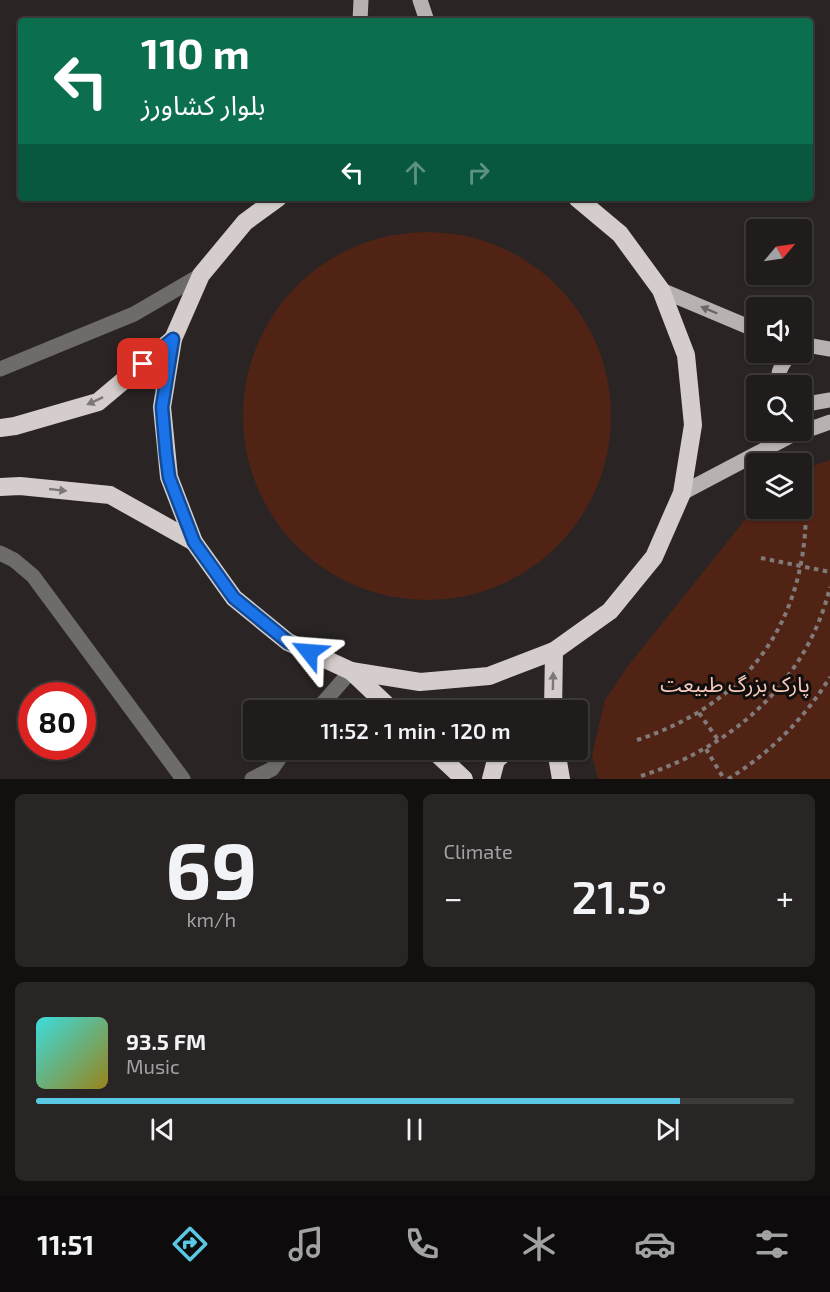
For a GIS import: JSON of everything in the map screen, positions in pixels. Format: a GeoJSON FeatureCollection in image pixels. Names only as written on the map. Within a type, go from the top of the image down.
{"type":"FeatureCollection","features":[{"type":"Feature","properties":{"kind":"highway"},"geometry":{"type":"LineString","coordinates":[[274,201],[245,222],[201,275],[173,339],[162,407],[169,477],[194,542],[234,598],[288,642],[351,671],[420,682],[489,675],[554,651],[610,610],[654,557],[682,493],[693,425],[686,356],[661,290],[620,234],[581,201]]}},
{"type":"Feature","properties":{"kind":"highway"},"geometry":{"type":"LineString","coordinates":[[0,428],[15,426],[98,402],[173,339]]}},
{"type":"Feature","properties":{"kind":"highway"},"geometry":{"type":"LineString","coordinates":[[0,487],[20,486],[110,495],[194,542]]}},
{"type":"Feature","properties":{"kind":"highway"},"geometry":{"type":"LineString","coordinates":[[553,700],[554,651]]}},
{"type":"Feature","properties":{"kind":"highway"},"geometry":{"type":"LineString","coordinates":[[351,671],[381,700]]}},
{"type":"Feature","properties":{"kind":"highway"},"geometry":{"type":"LineString","coordinates":[[444,760],[464,779]]}},
{"type":"Feature","properties":{"kind":"highway"},"geometry":{"type":"LineString","coordinates":[[490,779],[496,760]]}},
{"type":"Feature","properties":{"kind":"highway"},"geometry":{"type":"LineString","coordinates":[[556,760],[561,779]]}},
{"type":"Feature","properties":{"kind":"main road"},"geometry":{"type":"LineString","coordinates":[[360,18],[361,0]]}},
{"type":"Feature","properties":{"kind":"main road"},"geometry":{"type":"LineString","coordinates":[[420,0],[426,18]]}},
{"type":"Feature","properties":{"kind":"main road"},"geometry":{"type":"LineString","coordinates":[[661,290],[746,326]]}},
{"type":"Feature","properties":{"kind":"main road"},"geometry":{"type":"LineString","coordinates":[[812,348],[830,349]]}},
{"type":"Feature","properties":{"kind":"main road"},"geometry":{"type":"LineString","coordinates":[[812,403],[830,400]]}},
{"type":"Feature","properties":{"kind":"main road"},"geometry":{"type":"LineString","coordinates":[[682,493],[788,437],[830,422]]}},
{"type":"Feature","properties":{"kind":"lane"},"geometry":{"type":"LineString","coordinates":[[0,369],[134,314],[201,275]]}},
{"type":"Feature","properties":{"kind":"lane"},"geometry":{"type":"LineString","coordinates":[[0,553],[14,560],[33,576],[183,779]]}},
{"type":"Feature","properties":{"kind":"lane"},"geometry":{"type":"LineString","coordinates":[[326,700],[351,671]]}},
{"type":"Feature","properties":{"kind":"lane"},"geometry":{"type":"LineString","coordinates":[[252,779],[272,769],[278,760]]}},
{"type":"Feature","properties":{"kind":"path"},"geometry":{"type":"LineString","coordinates":[[637,740],[662,732],[699,713],[730,690],[764,652],[788,609],[801,566],[806,537],[806,519]]}},
{"type":"Feature","properties":{"kind":"path"},"geometry":{"type":"LineString","coordinates":[[761,558],[830,572]]}},
{"type":"Feature","properties":{"kind":"path"},"geometry":{"type":"LineString","coordinates":[[641,776],[666,768],[706,749],[757,711],[792,669],[807,645],[820,619],[830,587]]}},
{"type":"Feature","properties":{"kind":"path"},"geometry":{"type":"LineString","coordinates":[[706,749],[726,779],[760,757],[783,736],[804,713],[830,677]]}},
{"type":"Feature","properties":{"kind":"path"},"geometry":{"type":"LineString","coordinates":[[699,713],[718,741]]}},
{"type":"Feature","properties":{"kind":"green space"},"geometry":{"type":"Polygon","coordinates":[[[427,232],[463,235],[498,246],[529,263],[557,286],[580,314],[597,345],[608,380],[611,416],[608,452],[597,487],[580,518],[557,546],[529,569],[498,586],[463,597],[427,600],[391,597],[356,586],[325,569],[297,546],[274,518],[257,487],[246,452],[243,416],[246,380],[257,345],[274,314],[297,286],[325,263],[356,246],[391,235],[427,232]]]}},
{"type":"Feature","properties":{"kind":"green space","name":"پارک بزرگ طبیعت"},"geometry":{"type":"Polygon","coordinates":[[[830,460],[830,779],[598,779],[592,756],[605,700],[628,666],[746,518],[812,519],[813,466],[830,460]]]}},
{"type":"Feature","properties":{"kind":"route"},"geometry":{"type":"LineString","coordinates":[[143,364],[173,339],[162,407],[166,453],[169,477],[194,542],[234,598],[288,642],[309,652]]}}]}
